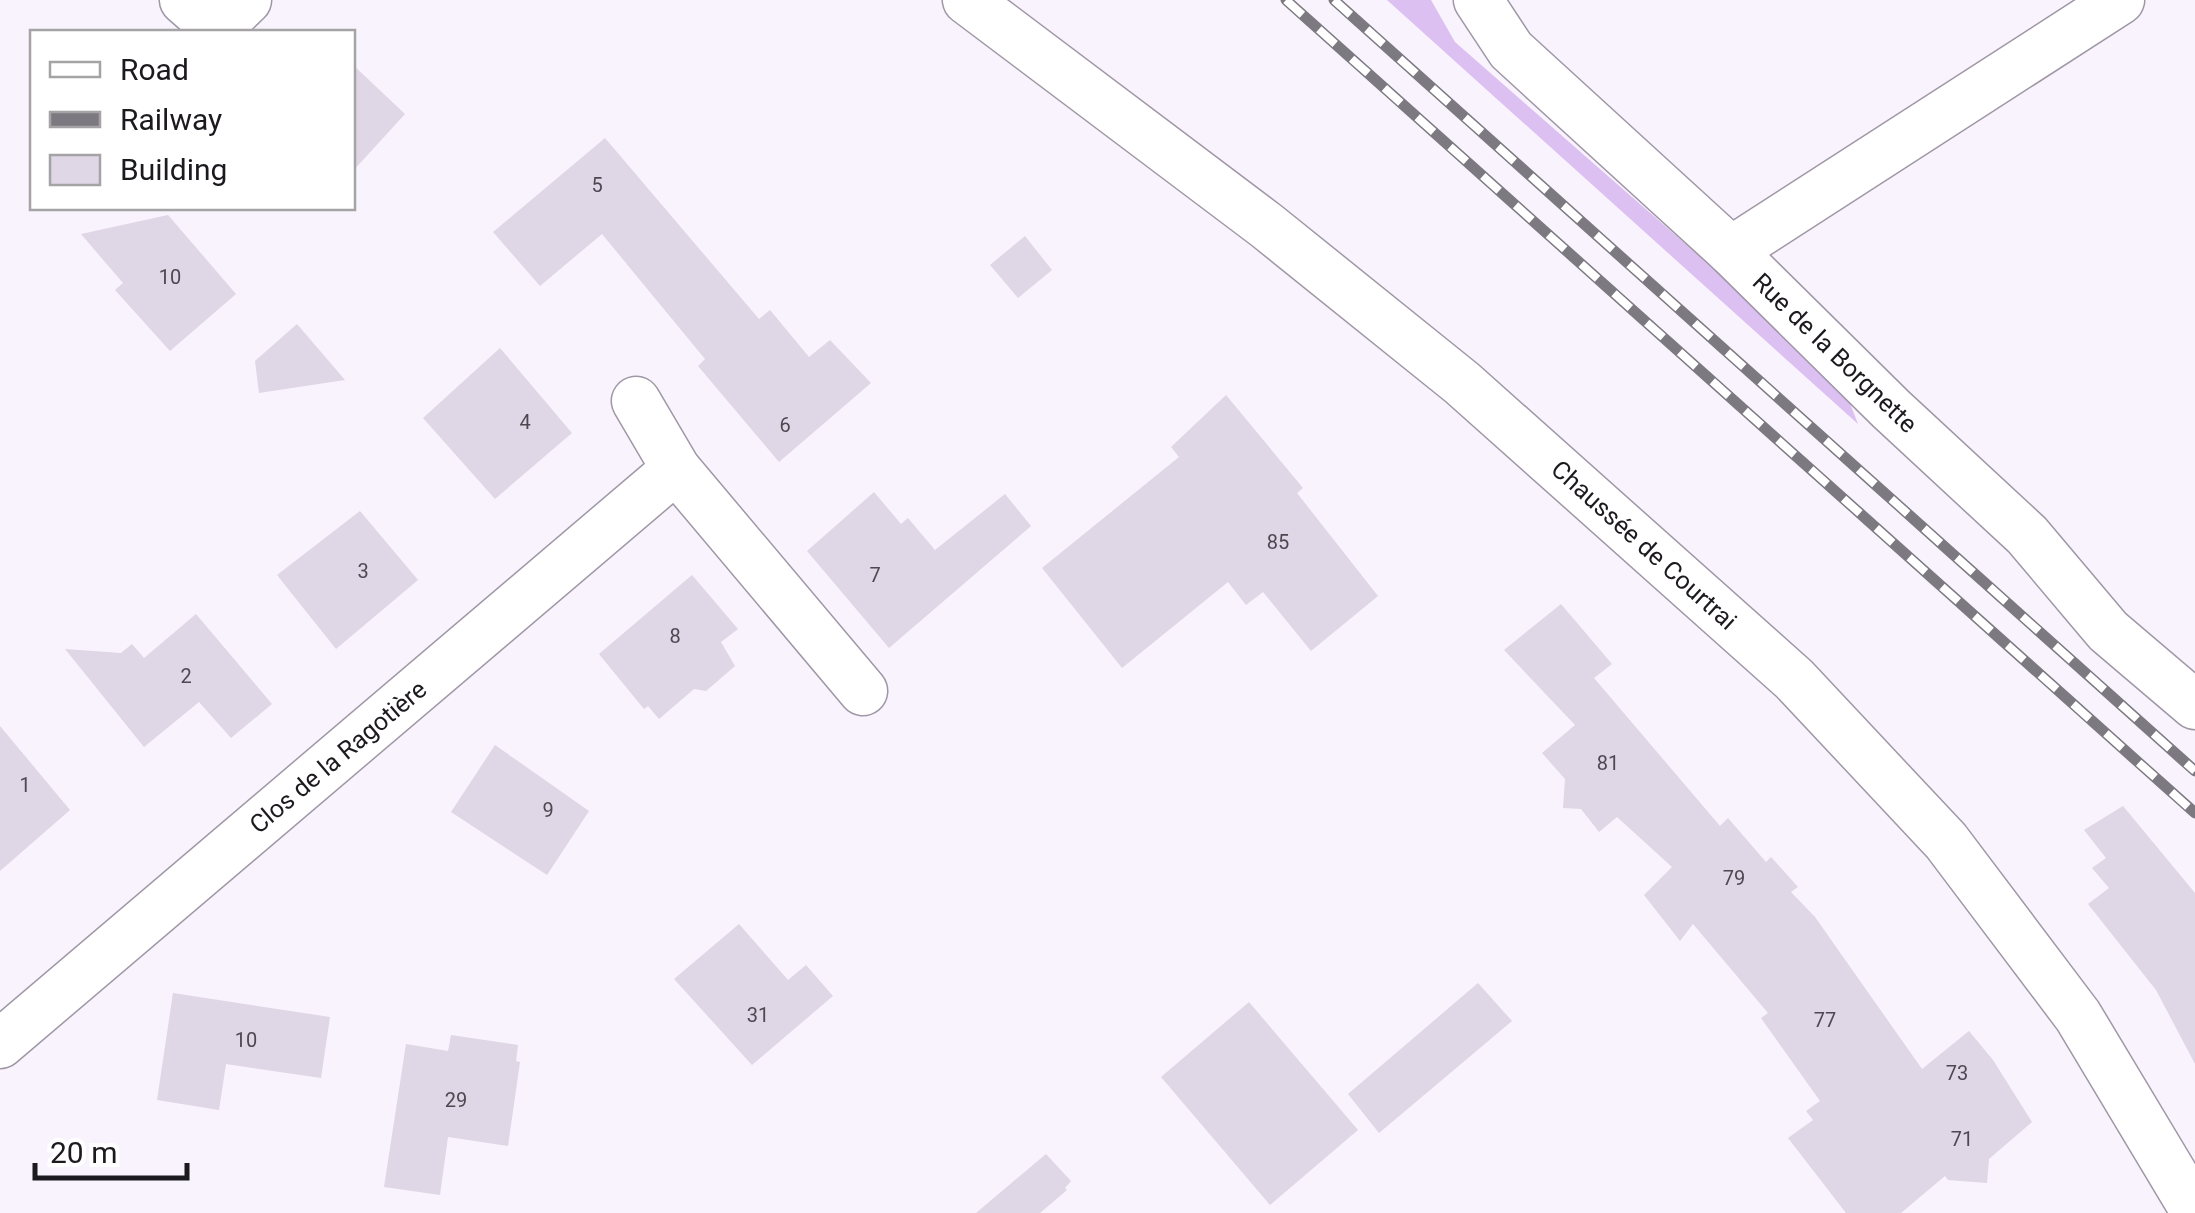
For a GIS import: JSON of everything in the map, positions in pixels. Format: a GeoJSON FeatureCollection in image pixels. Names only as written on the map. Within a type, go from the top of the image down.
{"type":"FeatureCollection","features":[{"type":"Feature","properties":{"kind":"street","name":"Chaussée de Courtrai"},"geometry":{"type":"LineString","coordinates":[[967,0],[1267,226],[1462,383],[1794,679],[1946,841],[2054,984],[2078,1016],[2195,1211]]}},
{"type":"Feature","properties":{"kind":"street","name":"Rue de la Borgnette"},"geometry":{"type":"LineString","coordinates":[[1478,0],[1511,50],[1731,252],[2027,536],[2108,631],[2195,704]]}},
{"type":"Feature","properties":{"kind":"street"},"geometry":{"type":"LineString","coordinates":[[1731,252],[2120,0]]}},
{"type":"Feature","properties":{"kind":"street"},"geometry":{"type":"LineString","coordinates":[[636,402],[676,469],[862,691]]}},
{"type":"Feature","properties":{"kind":"street","name":"Clos de la Ragotière"},"geometry":{"type":"LineString","coordinates":[[0,1044],[676,469]]}},
{"type":"Feature","properties":{"kind":"shaded area"},"geometry":{"type":"Polygon","coordinates":[[[1387,0],[1431,0],[1455,42],[1841,380],[1858,424],[1387,0]]]}},
{"type":"Feature","properties":{"kind":"building"},"geometry":{"type":"Polygon","coordinates":[[[355,67],[405,114],[355,169],[355,67]]]}},
{"type":"Feature","properties":{"kind":"building"},"geometry":{"type":"Polygon","coordinates":[[[605,138],[759,319],[770,310],[809,357],[830,340],[871,383],[779,462],[698,366],[705,359],[602,234],[540,286],[493,232],[605,138]]]}},
{"type":"Feature","properties":{"kind":"building"},"geometry":{"type":"Polygon","coordinates":[[[168,215],[236,294],[170,351],[115,290],[123,283],[81,234],[168,215]]]}},
{"type":"Feature","properties":{"kind":"building"},"geometry":{"type":"Polygon","coordinates":[[[1025,236],[1052,270],[1018,298],[990,265],[1025,236]]]}},
{"type":"Feature","properties":{"kind":"building"},"geometry":{"type":"Polygon","coordinates":[[[297,324],[345,380],[259,393],[255,361],[297,324]]]}},
{"type":"Feature","properties":{"kind":"building"},"geometry":{"type":"Polygon","coordinates":[[[500,348],[572,433],[495,499],[423,418],[500,348]]]}},
{"type":"Feature","properties":{"kind":"building"},"geometry":{"type":"Polygon","coordinates":[[[1226,395],[1303,488],[1297,493],[1378,596],[1311,651],[1263,592],[1246,605],[1228,582],[1122,668],[1042,568],[1179,457],[1171,447],[1226,395]]]}},
{"type":"Feature","properties":{"kind":"building"},"geometry":{"type":"Polygon","coordinates":[[[874,492],[901,524],[908,518],[935,550],[1005,494],[1031,526],[889,648],[807,551],[874,492]]]}},
{"type":"Feature","properties":{"kind":"building"},"geometry":{"type":"Polygon","coordinates":[[[360,511],[418,580],[336,649],[277,575],[360,511]]]}},
{"type":"Feature","properties":{"kind":"building"},"geometry":{"type":"Polygon","coordinates":[[[692,575],[738,629],[721,642],[735,666],[706,691],[694,689],[659,719],[648,706],[644,709],[599,654],[692,575]]]}},
{"type":"Feature","properties":{"kind":"building"},"geometry":{"type":"Polygon","coordinates":[[[1561,604],[1612,664],[1594,678],[1720,826],[1728,818],[1766,862],[1771,857],[1798,887],[1791,892],[1815,917],[1922,1069],[1969,1031],[1993,1060],[2032,1122],[1989,1159],[1987,1183],[1948,1180],[1945,1176],[1901,1213],[1846,1213],[1788,1138],[1813,1120],[1806,1111],[1820,1101],[1761,1018],[1768,1013],[1693,924],[1680,941],[1644,895],[1672,867],[1617,817],[1599,832],[1581,809],[1563,808],[1565,779],[1542,753],[1575,725],[1504,650],[1561,604]]]}},
{"type":"Feature","properties":{"kind":"building"},"geometry":{"type":"Polygon","coordinates":[[[196,614],[272,704],[231,738],[199,702],[144,747],[65,649],[121,653],[132,644],[144,658],[196,614]]]}},
{"type":"Feature","properties":{"kind":"building"},"geometry":{"type":"Polygon","coordinates":[[[0,726],[70,810],[0,871],[0,726]]]}},
{"type":"Feature","properties":{"kind":"building"},"geometry":{"type":"Polygon","coordinates":[[[495,745],[589,811],[547,875],[451,812],[495,745]]]}},
{"type":"Feature","properties":{"kind":"building"},"geometry":{"type":"Polygon","coordinates":[[[2123,806],[2195,893],[2195,1064],[2156,990],[2088,904],[2109,888],[2092,868],[2106,858],[2084,830],[2123,806]]]}},
{"type":"Feature","properties":{"kind":"building"},"geometry":{"type":"Polygon","coordinates":[[[739,924],[788,980],[806,965],[833,996],[752,1065],[674,979],[739,924]]]}},
{"type":"Feature","properties":{"kind":"building"},"geometry":{"type":"Polygon","coordinates":[[[1478,983],[1512,1021],[1379,1133],[1348,1094],[1478,983]]]}},
{"type":"Feature","properties":{"kind":"building"},"geometry":{"type":"Polygon","coordinates":[[[173,993],[330,1017],[321,1078],[226,1064],[219,1110],[157,1100],[173,993]]]}},
{"type":"Feature","properties":{"kind":"building"},"geometry":{"type":"Polygon","coordinates":[[[1249,1002],[1358,1130],[1270,1205],[1161,1077],[1249,1002]]]}},
{"type":"Feature","properties":{"kind":"building"},"geometry":{"type":"Polygon","coordinates":[[[451,1035],[518,1045],[516,1061],[520,1062],[508,1146],[448,1137],[440,1195],[384,1187],[406,1044],[448,1051],[451,1035]]]}},
{"type":"Feature","properties":{"kind":"building"},"geometry":{"type":"Polygon","coordinates":[[[1046,1154],[1071,1181],[1067,1190],[1040,1213],[976,1213],[1046,1154]]]}},
{"type":"Feature","properties":{"kind":"railway"},"geometry":{"type":"LineString","coordinates":[[1286,0],[2195,813]]}},
{"type":"Feature","properties":{"kind":"railway"},"geometry":{"type":"LineString","coordinates":[[1334,0],[2195,771]]}}]}
